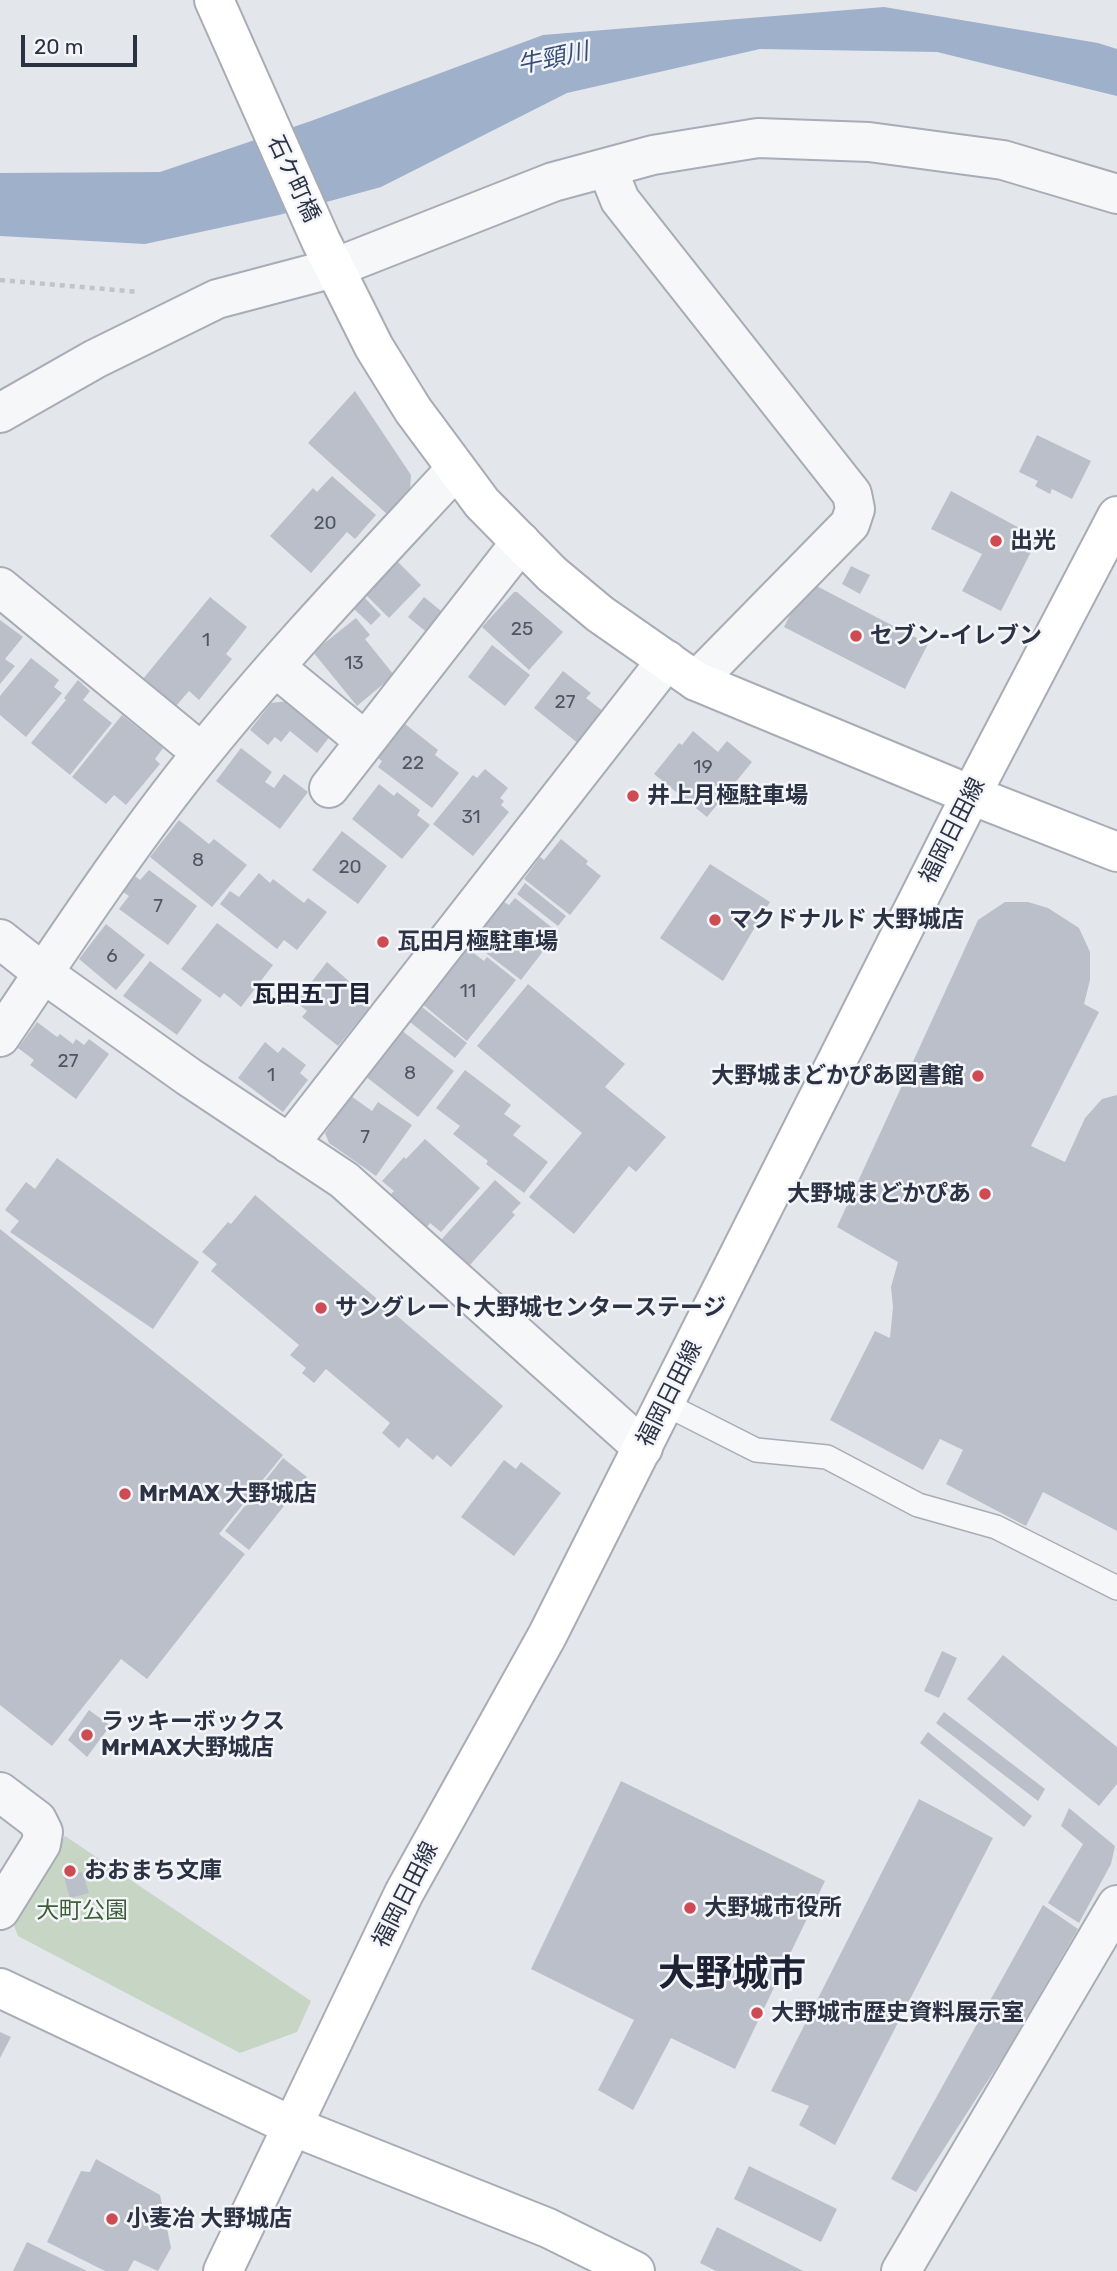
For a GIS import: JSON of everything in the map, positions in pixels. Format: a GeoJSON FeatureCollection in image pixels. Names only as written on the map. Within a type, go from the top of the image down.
{"type":"FeatureCollection","features":[{"type":"Feature","properties":{"kind":"main road","name":"石ケ町橋"},"geometry":{"type":"LineString","coordinates":[[214,0],[265,118],[374,347],[414,410],[482,503],[552,574],[600,614],[682,671],[971,795],[1117,852]]}},
{"type":"Feature","properties":{"kind":"main road","name":"福岡日田線"},"geometry":{"type":"LineString","coordinates":[[223,2271],[404,1893],[547,1636],[971,795],[1117,516]]}},
{"type":"Feature","properties":{"kind":"main road"},"geometry":{"type":"LineString","coordinates":[[0,1987],[292,2126],[548,2228],[635,2271]]}},
{"type":"Feature","properties":{"kind":"street"},"geometry":{"type":"LineString","coordinates":[[0,413],[95,359],[217,299],[328,254],[553,182],[653,155],[758,138],[869,142],[1003,160],[1117,194]]}},
{"type":"Feature","properties":{"kind":"street"},"geometry":{"type":"LineString","coordinates":[[289,1144],[682,671],[850,524],[855,509],[852,494],[620,200],[607,168]]}},
{"type":"Feature","properties":{"kind":"street"},"geometry":{"type":"LineString","coordinates":[[0,1037],[121,860],[202,753],[275,667],[456,469]]}},
{"type":"Feature","properties":{"kind":"street"},"geometry":{"type":"LineString","coordinates":[[329,788],[521,542]]}},
{"type":"Feature","properties":{"kind":"street"},"geometry":{"type":"LineString","coordinates":[[0,587],[202,753]]}},
{"type":"Feature","properties":{"kind":"street"},"geometry":{"type":"LineString","coordinates":[[275,667],[365,741]]}},
{"type":"Feature","properties":{"kind":"street"},"geometry":{"type":"LineString","coordinates":[[0,939],[43,973],[189,1077],[344,1180],[643,1448]]}},
{"type":"Feature","properties":{"kind":"street"},"geometry":{"type":"LineString","coordinates":[[0,1792],[37,1820],[43,1832],[41,1844],[0,1910]]}},
{"type":"Feature","properties":{"kind":"street"},"geometry":{"type":"LineString","coordinates":[[901,2271],[1117,1905]]}},
{"type":"Feature","properties":{"kind":"lane"},"geometry":{"type":"LineString","coordinates":[[665,1404],[756,1450],[827,1457],[918,1505],[996,1527],[1117,1588]]}},
{"type":"Feature","properties":{"kind":"path"},"geometry":{"type":"LineString","coordinates":[[0,280],[149,293]]}},
{"type":"Feature","properties":{"kind":"green space","name":"大町公園"},"geometry":{"type":"Polygon","coordinates":[[[65,1836],[311,2001],[297,2032],[240,2053],[18,1936],[11,1918],[65,1836]]]}},
{"type":"Feature","properties":{"kind":"water","name":"牛頸川"},"geometry":{"type":"Polygon","coordinates":[[[884,7],[1098,43],[1117,49],[1117,96],[937,52],[760,49],[567,93],[381,187],[279,215],[145,244],[0,236],[0,173],[160,172],[311,121],[543,35],[884,7]]]}},
{"type":"Feature","properties":{"kind":"building"},"geometry":{"type":"Polygon","coordinates":[[[355,391],[411,475],[410,490],[387,514],[308,443],[355,391]]]}},
{"type":"Feature","properties":{"kind":"building"},"geometry":{"type":"Polygon","coordinates":[[[1037,435],[1091,461],[1072,499],[1052,489],[1050,494],[1035,486],[1038,481],[1019,472],[1037,435]]]}},
{"type":"Feature","properties":{"kind":"building"},"geometry":{"type":"Polygon","coordinates":[[[332,476],[376,515],[355,539],[347,532],[311,573],[270,536],[313,488],[317,492],[332,476]]]}},
{"type":"Feature","properties":{"kind":"building"},"geometry":{"type":"Polygon","coordinates":[[[951,491],[1038,538],[1001,611],[962,591],[982,554],[931,529],[951,491]]]}},
{"type":"Feature","properties":{"kind":"building"},"geometry":{"type":"Polygon","coordinates":[[[398,562],[421,585],[389,618],[366,595],[398,562]]]}},
{"type":"Feature","properties":{"kind":"building"},"geometry":{"type":"Polygon","coordinates":[[[851,566],[870,575],[860,594],[842,584],[851,566]]]}},
{"type":"Feature","properties":{"kind":"building","name":"セブン-イレブン"},"geometry":{"type":"Polygon","coordinates":[[[807,581],[928,644],[905,689],[784,627],[807,581]]]}},
{"type":"Feature","properties":{"kind":"building"},"geometry":{"type":"Polygon","coordinates":[[[514,592],[563,632],[529,670],[482,627],[514,592]]]}},
{"type":"Feature","properties":{"kind":"building"},"geometry":{"type":"Polygon","coordinates":[[[210,597],[247,627],[226,654],[232,659],[199,700],[189,691],[176,706],[143,679],[210,597]]]}},
{"type":"Feature","properties":{"kind":"building"},"geometry":{"type":"Polygon","coordinates":[[[364,597],[381,615],[371,625],[353,608],[364,597]]]}},
{"type":"Feature","properties":{"kind":"building"},"geometry":{"type":"Polygon","coordinates":[[[424,597],[446,615],[429,634],[408,617],[424,597]]]}},
{"type":"Feature","properties":{"kind":"building"},"geometry":{"type":"Polygon","coordinates":[[[356,618],[370,635],[365,639],[394,675],[357,706],[313,652],[356,618]]]}},
{"type":"Feature","properties":{"kind":"building"},"geometry":{"type":"Polygon","coordinates":[[[0,620],[23,637],[5,659],[15,666],[0,684],[0,620]]]}},
{"type":"Feature","properties":{"kind":"building"},"geometry":{"type":"Polygon","coordinates":[[[492,645],[530,675],[505,706],[468,677],[492,645]]]}},
{"type":"Feature","properties":{"kind":"building"},"geometry":{"type":"Polygon","coordinates":[[[31,658],[59,680],[54,687],[62,693],[26,737],[0,715],[0,696],[31,658]]]}},
{"type":"Feature","properties":{"kind":"building"},"geometry":{"type":"Polygon","coordinates":[[[563,671],[591,693],[586,698],[604,712],[579,744],[534,708],[563,671]]]}},
{"type":"Feature","properties":{"kind":"building"},"geometry":{"type":"Polygon","coordinates":[[[78,680],[90,691],[83,700],[112,723],[70,775],[31,743],[66,700],[64,698],[78,680]]]}},
{"type":"Feature","properties":{"kind":"building"},"geometry":{"type":"Polygon","coordinates":[[[288,701],[331,735],[317,753],[290,731],[281,742],[275,737],[268,745],[250,730],[271,703],[288,701]]]}},
{"type":"Feature","properties":{"kind":"building"},"geometry":{"type":"Polygon","coordinates":[[[122,715],[163,748],[155,759],[160,764],[126,805],[114,795],[106,804],[72,777],[122,715]]]}},
{"type":"Feature","properties":{"kind":"building"},"geometry":{"type":"Polygon","coordinates":[[[400,720],[438,750],[435,755],[459,773],[432,808],[378,767],[382,761],[375,756],[400,720]]]}},
{"type":"Feature","properties":{"kind":"building"},"geometry":{"type":"Polygon","coordinates":[[[693,731],[718,752],[727,741],[752,762],[707,817],[654,774],[679,743],[682,745],[693,731]]]}},
{"type":"Feature","properties":{"kind":"building"},"geometry":{"type":"Polygon","coordinates":[[[241,748],[272,772],[265,782],[274,788],[284,774],[308,792],[280,829],[216,781],[241,748]]]}},
{"type":"Feature","properties":{"kind":"building"},"geometry":{"type":"Polygon","coordinates":[[[485,769],[508,788],[500,798],[504,801],[501,805],[509,812],[473,856],[433,824],[473,775],[477,778],[485,769]]]}},
{"type":"Feature","properties":{"kind":"building"},"geometry":{"type":"Polygon","coordinates":[[[379,784],[394,796],[397,792],[420,810],[417,815],[430,825],[402,859],[352,819],[379,784]]]}},
{"type":"Feature","properties":{"kind":"building"},"geometry":{"type":"Polygon","coordinates":[[[179,820],[209,844],[214,839],[247,865],[212,907],[150,857],[179,820]]]}},
{"type":"Feature","properties":{"kind":"building"},"geometry":{"type":"Polygon","coordinates":[[[342,831],[387,866],[358,904],[312,870],[342,831]]]}},
{"type":"Feature","properties":{"kind":"building"},"geometry":{"type":"Polygon","coordinates":[[[561,839],[588,861],[586,864],[601,876],[570,915],[524,879],[540,857],[544,860],[561,839]]]}},
{"type":"Feature","properties":{"kind":"building","name":"マクドナルド 大野城店"},"geometry":{"type":"Polygon","coordinates":[[[710,864],[770,902],[723,981],[660,938],[710,864]]]}},
{"type":"Feature","properties":{"kind":"building"},"geometry":{"type":"Polygon","coordinates":[[[149,870],[197,906],[168,945],[119,909],[129,896],[123,892],[135,876],[140,880],[149,870]]]}},
{"type":"Feature","properties":{"kind":"building"},"geometry":{"type":"Polygon","coordinates":[[[259,873],[270,883],[273,879],[304,903],[308,898],[327,912],[297,950],[284,940],[277,949],[220,904],[230,891],[239,897],[259,873]]]}},
{"type":"Feature","properties":{"kind":"building"},"geometry":{"type":"Polygon","coordinates":[[[525,883],[566,916],[558,926],[517,894],[525,883]]]}},
{"type":"Feature","properties":{"kind":"building"},"geometry":{"type":"Polygon","coordinates":[[[515,898],[555,930],[540,947],[544,950],[521,980],[472,942],[504,902],[509,905],[515,898]]]}},
{"type":"Feature","properties":{"kind":"building","name":"大野城まどかぴあ"},"geometry":{"type":"Polygon","coordinates":[[[1005,902],[1028,902],[1048,908],[1079,928],[1090,952],[1090,980],[1084,1004],[1099,1012],[1031,1146],[1065,1162],[1085,1118],[1102,1099],[1117,1095],[1117,1531],[1043,1492],[1026,1526],[946,1484],[963,1450],[940,1439],[923,1470],[830,1420],[875,1331],[890,1338],[893,1307],[891,1287],[898,1262],[837,1227],[978,920],[1005,902]]]}},
{"type":"Feature","properties":{"kind":"building"},"geometry":{"type":"Polygon","coordinates":[[[217,923],[273,965],[241,1007],[224,993],[220,998],[181,969],[217,923]]]}},
{"type":"Feature","properties":{"kind":"building"},"geometry":{"type":"Polygon","coordinates":[[[106,924],[145,955],[116,990],[79,959],[106,924]]]}},
{"type":"Feature","properties":{"kind":"building"},"geometry":{"type":"Polygon","coordinates":[[[466,947],[484,961],[487,957],[516,980],[467,1041],[421,1003],[466,947]]]}},
{"type":"Feature","properties":{"kind":"building"},"geometry":{"type":"Polygon","coordinates":[[[150,961],[202,1000],[177,1035],[123,996],[150,961]]]}},
{"type":"Feature","properties":{"kind":"building"},"geometry":{"type":"Polygon","coordinates":[[[327,962],[350,982],[346,987],[370,1007],[338,1046],[302,1017],[307,1011],[296,1002],[327,962]]]}},
{"type":"Feature","properties":{"kind":"building"},"geometry":{"type":"Polygon","coordinates":[[[528,984],[625,1064],[605,1087],[666,1137],[636,1172],[629,1166],[574,1234],[529,1197],[582,1133],[477,1046],[528,984]]]}},
{"type":"Feature","properties":{"kind":"building"},"geometry":{"type":"Polygon","coordinates":[[[422,1007],[467,1043],[455,1058],[410,1022],[422,1007]]]}},
{"type":"Feature","properties":{"kind":"building"},"geometry":{"type":"Polygon","coordinates":[[[37,1022],[57,1037],[60,1034],[73,1044],[76,1039],[84,1045],[89,1039],[109,1054],[76,1099],[30,1065],[34,1060],[18,1048],[37,1022]]]}},
{"type":"Feature","properties":{"kind":"building"},"geometry":{"type":"Polygon","coordinates":[[[401,1030],[454,1071],[418,1117],[365,1076],[401,1030]]]}},
{"type":"Feature","properties":{"kind":"building"},"geometry":{"type":"Polygon","coordinates":[[[265,1042],[278,1053],[283,1047],[306,1065],[300,1073],[308,1080],[283,1112],[238,1078],[265,1042]]]}},
{"type":"Feature","properties":{"kind":"building"},"geometry":{"type":"Polygon","coordinates":[[[465,1070],[511,1105],[504,1114],[521,1126],[513,1135],[548,1162],[524,1193],[453,1134],[460,1126],[436,1108],[465,1070]]]}},
{"type":"Feature","properties":{"kind":"building"},"geometry":{"type":"Polygon","coordinates":[[[351,1096],[372,1111],[378,1102],[412,1125],[376,1176],[329,1143],[325,1133],[351,1096]]]}},
{"type":"Feature","properties":{"kind":"building"},"geometry":{"type":"Polygon","coordinates":[[[425,1139],[480,1188],[441,1232],[430,1223],[427,1227],[391,1194],[394,1191],[382,1181],[425,1139]]]}},
{"type":"Feature","properties":{"kind":"building"},"geometry":{"type":"Polygon","coordinates":[[[57,1158],[199,1262],[153,1329],[10,1232],[19,1221],[5,1210],[26,1182],[35,1189],[57,1158]]]}},
{"type":"Feature","properties":{"kind":"building"},"geometry":{"type":"Polygon","coordinates":[[[495,1180],[521,1203],[512,1212],[515,1215],[469,1266],[441,1240],[495,1180]]]}},
{"type":"Feature","properties":{"kind":"building","name":"サングレート大野城センターステージ"},"geometry":{"type":"Polygon","coordinates":[[[255,1195],[503,1406],[451,1467],[437,1455],[433,1460],[407,1438],[399,1448],[382,1433],[390,1423],[326,1369],[314,1383],[302,1373],[306,1368],[290,1355],[299,1345],[211,1271],[217,1264],[202,1252],[228,1222],[231,1224],[255,1195]]]}},
{"type":"Feature","properties":{"kind":"building","name":"MrMAX 大野城店"},"geometry":{"type":"Polygon","coordinates":[[[0,1229],[283,1455],[219,1534],[245,1554],[147,1679],[121,1659],[52,1746],[0,1705],[0,1229]]]}},
{"type":"Feature","properties":{"kind":"building"},"geometry":{"type":"Polygon","coordinates":[[[283,1458],[307,1477],[249,1550],[225,1531],[283,1458]]]}},
{"type":"Feature","properties":{"kind":"building"},"geometry":{"type":"Polygon","coordinates":[[[504,1460],[516,1469],[521,1462],[561,1493],[514,1556],[461,1517],[504,1460]]]}},
{"type":"Feature","properties":{"kind":"building"},"geometry":{"type":"Polygon","coordinates":[[[942,1651],[957,1658],[939,1698],[924,1691],[942,1651]]]}},
{"type":"Feature","properties":{"kind":"building"},"geometry":{"type":"Polygon","coordinates":[[[1003,1655],[1117,1747],[1117,1784],[1099,1806],[967,1699],[1003,1655]]]}},
{"type":"Feature","properties":{"kind":"building","name":"ラッキーボックス MrMAX大野城店"},"geometry":{"type":"Polygon","coordinates":[[[89,1710],[108,1724],[107,1730],[87,1757],[68,1740],[89,1710]]]}},
{"type":"Feature","properties":{"kind":"building"},"geometry":{"type":"Polygon","coordinates":[[[944,1712],[1045,1789],[1038,1801],[936,1723],[944,1712]]]}},
{"type":"Feature","properties":{"kind":"building"},"geometry":{"type":"Polygon","coordinates":[[[928,1732],[1032,1816],[1024,1827],[920,1743],[928,1732]]]}},
{"type":"Feature","properties":{"kind":"building"},"geometry":{"type":"Polygon","coordinates":[[[621,1781],[825,1881],[735,2069],[671,2038],[633,2110],[598,2090],[634,2020],[531,1969],[621,1781]]]}},
{"type":"Feature","properties":{"kind":"building"},"geometry":{"type":"Polygon","coordinates":[[[919,1799],[993,1838],[835,2145],[799,2125],[809,2106],[771,2091],[919,1799]]]}},
{"type":"Feature","properties":{"kind":"building"},"geometry":{"type":"Polygon","coordinates":[[[1069,1808],[1115,1846],[1111,1864],[1079,1923],[1048,1903],[1083,1844],[1061,1826],[1069,1808]]]}},
{"type":"Feature","properties":{"kind":"building"},"geometry":{"type":"Polygon","coordinates":[[[82,1872],[89,1893],[70,1898],[64,1877],[82,1872]]]}},
{"type":"Feature","properties":{"kind":"building"},"geometry":{"type":"Polygon","coordinates":[[[1043,1905],[1078,1929],[1005,2054],[916,2192],[891,2179],[1043,1905]]]}},
{"type":"Feature","properties":{"kind":"building"},"geometry":{"type":"Polygon","coordinates":[[[0,2032],[11,2037],[0,2058],[0,2032]]]}},
{"type":"Feature","properties":{"kind":"building","name":"小麦冶 大野城店"},"geometry":{"type":"Polygon","coordinates":[[[96,2159],[160,2195],[171,2248],[158,2271],[134,2260],[128,2271],[105,2271],[47,2242],[81,2171],[90,2172],[96,2159]]]}},
{"type":"Feature","properties":{"kind":"building"},"geometry":{"type":"Polygon","coordinates":[[[749,2166],[837,2209],[821,2242],[734,2199],[749,2166]]]}},
{"type":"Feature","properties":{"kind":"building"},"geometry":{"type":"Polygon","coordinates":[[[717,2227],[803,2271],[716,2271],[700,2263],[717,2227]]]}},
{"type":"Feature","properties":{"kind":"building"},"geometry":{"type":"Polygon","coordinates":[[[27,2242],[87,2271],[13,2271],[27,2242]]]}},
{"type":"Feature","properties":{"kind":"place","name":"出光"},"geometry":{"type":"Point","coordinates":[996,541]}},
{"type":"Feature","properties":{"kind":"place","name":"セブン-イレブン"},"geometry":{"type":"Point","coordinates":[856,636]}},
{"type":"Feature","properties":{"kind":"place","name":"井上月極駐車場"},"geometry":{"type":"Point","coordinates":[633,796]}},
{"type":"Feature","properties":{"kind":"place","name":"マクドナルド 大野城店"},"geometry":{"type":"Point","coordinates":[715,920]}},
{"type":"Feature","properties":{"kind":"place","name":"瓦田月極駐車場"},"geometry":{"type":"Point","coordinates":[383,942]}},
{"type":"Feature","properties":{"kind":"place","name":"大野城まどかぴあ図書館"},"geometry":{"type":"Point","coordinates":[978,1076]}},
{"type":"Feature","properties":{"kind":"place","name":"大野城まどかぴあ"},"geometry":{"type":"Point","coordinates":[985,1194]}},
{"type":"Feature","properties":{"kind":"place","name":"サングレート大野城センターステージ"},"geometry":{"type":"Point","coordinates":[321,1308]}},
{"type":"Feature","properties":{"kind":"place","name":"MrMAX 大野城店"},"geometry":{"type":"Point","coordinates":[125,1494]}},
{"type":"Feature","properties":{"kind":"place","name":"ラッキーボックス MrMAX大野城店"},"geometry":{"type":"Point","coordinates":[87,1735]}},
{"type":"Feature","properties":{"kind":"place","name":"おおまち文庫"},"geometry":{"type":"Point","coordinates":[70,1871]}},
{"type":"Feature","properties":{"kind":"place","name":"大野城市役所"},"geometry":{"type":"Point","coordinates":[690,1908]}},
{"type":"Feature","properties":{"kind":"place","name":"大野城市歴史資料展示室"},"geometry":{"type":"Point","coordinates":[757,2013]}},
{"type":"Feature","properties":{"kind":"place","name":"小麦冶 大野城店"},"geometry":{"type":"Point","coordinates":[112,2219]}},
{"type":"Feature","properties":{"kind":"district","name":"瓦田五丁目"},"geometry":{"type":"Point","coordinates":[312,995]}},
{"type":"Feature","properties":{"kind":"district","name":"大野城市"},"geometry":{"type":"Point","coordinates":[732,1975]}}]}
